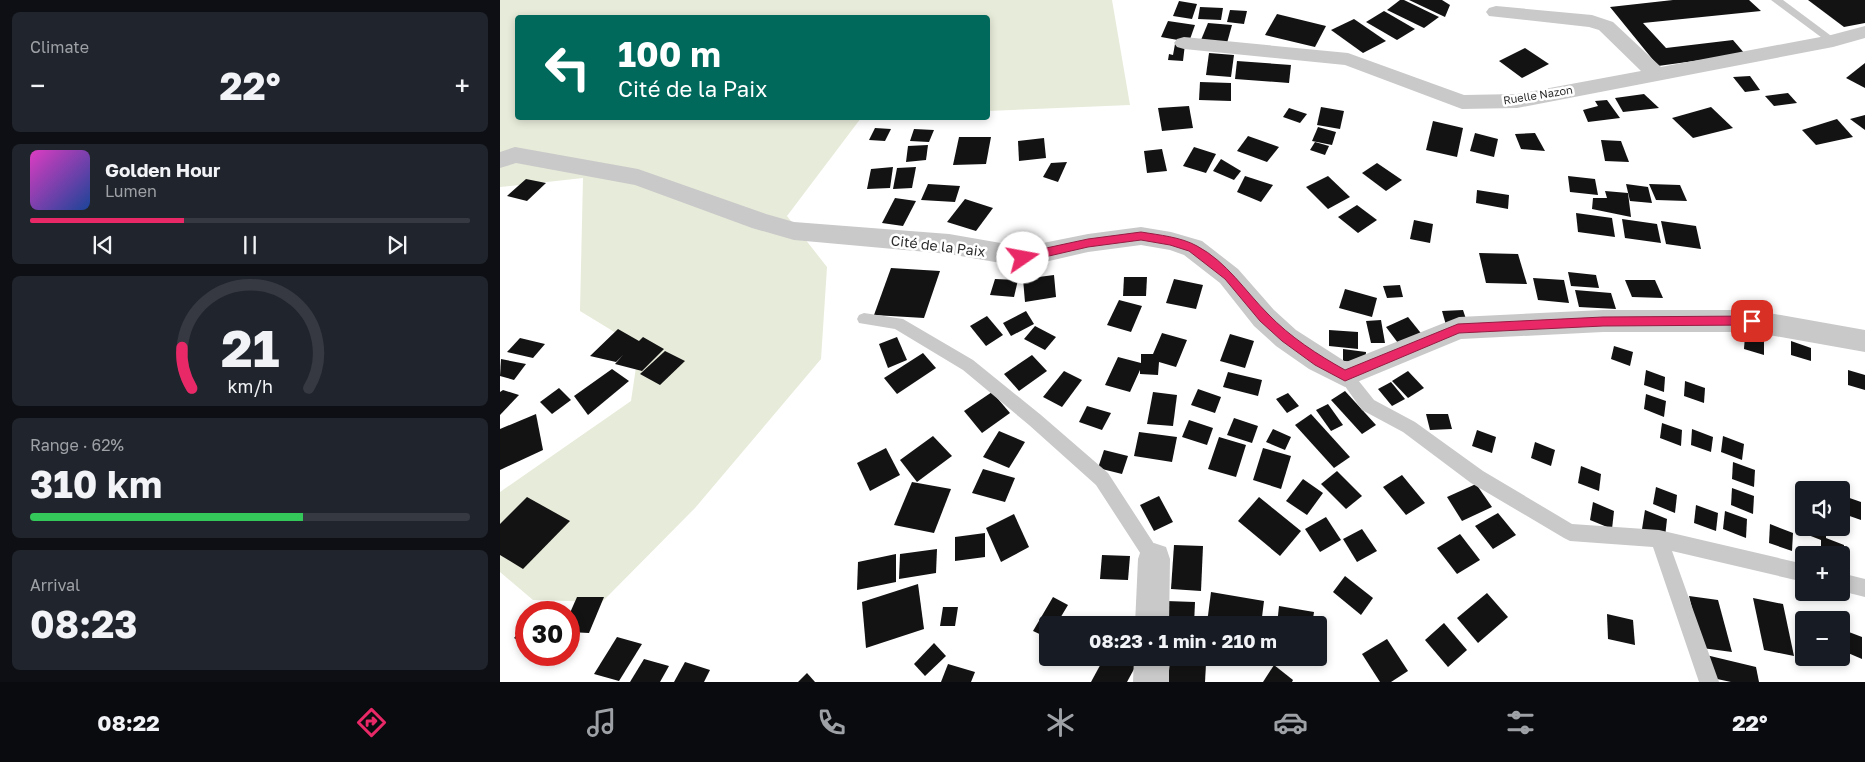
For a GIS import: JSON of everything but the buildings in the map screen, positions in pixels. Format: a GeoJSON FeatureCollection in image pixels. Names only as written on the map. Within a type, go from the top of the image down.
{"type":"FeatureCollection","features":[{"type":"Feature","properties":{"kind":"street"},"geometry":{"type":"LineString","coordinates":[[1496,12],[1592,21],[1606,26],[1656,75]]}},
{"type":"Feature","properties":{"kind":"street","name":"Ruelle Nazon"},"geometry":{"type":"LineString","coordinates":[[1184,43],[1348,58],[1462,102],[1517,101],[1833,41],[1865,32]]}},
{"type":"Feature","properties":{"kind":"street","name":"Cité de la Paix"},"geometry":{"type":"LineString","coordinates":[[500,160],[515,155],[638,177],[760,222],[794,230],[949,244],[1023,258],[1088,243],[1141,236],[1171,241],[1193,248],[1229,276],[1264,318],[1286,338],[1345,376]]}},
{"type":"Feature","properties":{"kind":"street"},"geometry":{"type":"LineString","coordinates":[[1345,376],[1458,328],[1603,322],[1752,321],[1865,341]]}},
{"type":"Feature","properties":{"kind":"street"},"geometry":{"type":"LineString","coordinates":[[1152,616],[1154,559]]}},
{"type":"Feature","properties":{"kind":"street"},"geometry":{"type":"LineString","coordinates":[[1151,682],[1152,666]]}},
{"type":"Feature","properties":{"kind":"lane"},"geometry":{"type":"LineString","coordinates":[[1776,0],[1833,41]]}},
{"type":"Feature","properties":{"kind":"lane"},"geometry":{"type":"LineString","coordinates":[[864,319],[898,323],[968,365],[1102,479],[1154,559]]}},
{"type":"Feature","properties":{"kind":"lane"},"geometry":{"type":"LineString","coordinates":[[1345,376],[1368,405],[1409,426],[1477,477],[1570,532],[1659,539],[1795,572]]}},
{"type":"Feature","properties":{"kind":"lane"},"geometry":{"type":"LineString","coordinates":[[1659,539],[1709,682]]}},
{"type":"Feature","properties":{"kind":"lane"},"geometry":{"type":"LineString","coordinates":[[1850,584],[1865,588]]}},
{"type":"Feature","properties":{"kind":"green space"},"geometry":{"type":"Polygon","coordinates":[[[500,0],[1112,0],[1130,105],[990,111],[990,15],[515,15],[515,120],[859,120],[787,216],[827,267],[821,359],[695,508],[602,602],[533,600],[500,572],[500,492],[631,401],[639,347],[580,311],[583,178],[500,187],[500,0]]]}},
{"type":"Feature","properties":{"kind":"route"},"geometry":{"type":"LineString","coordinates":[[1023,258],[1088,243],[1141,236],[1171,241],[1193,248],[1229,276],[1264,318],[1286,338],[1345,376],[1458,328],[1603,322],[1752,321]]}}]}
